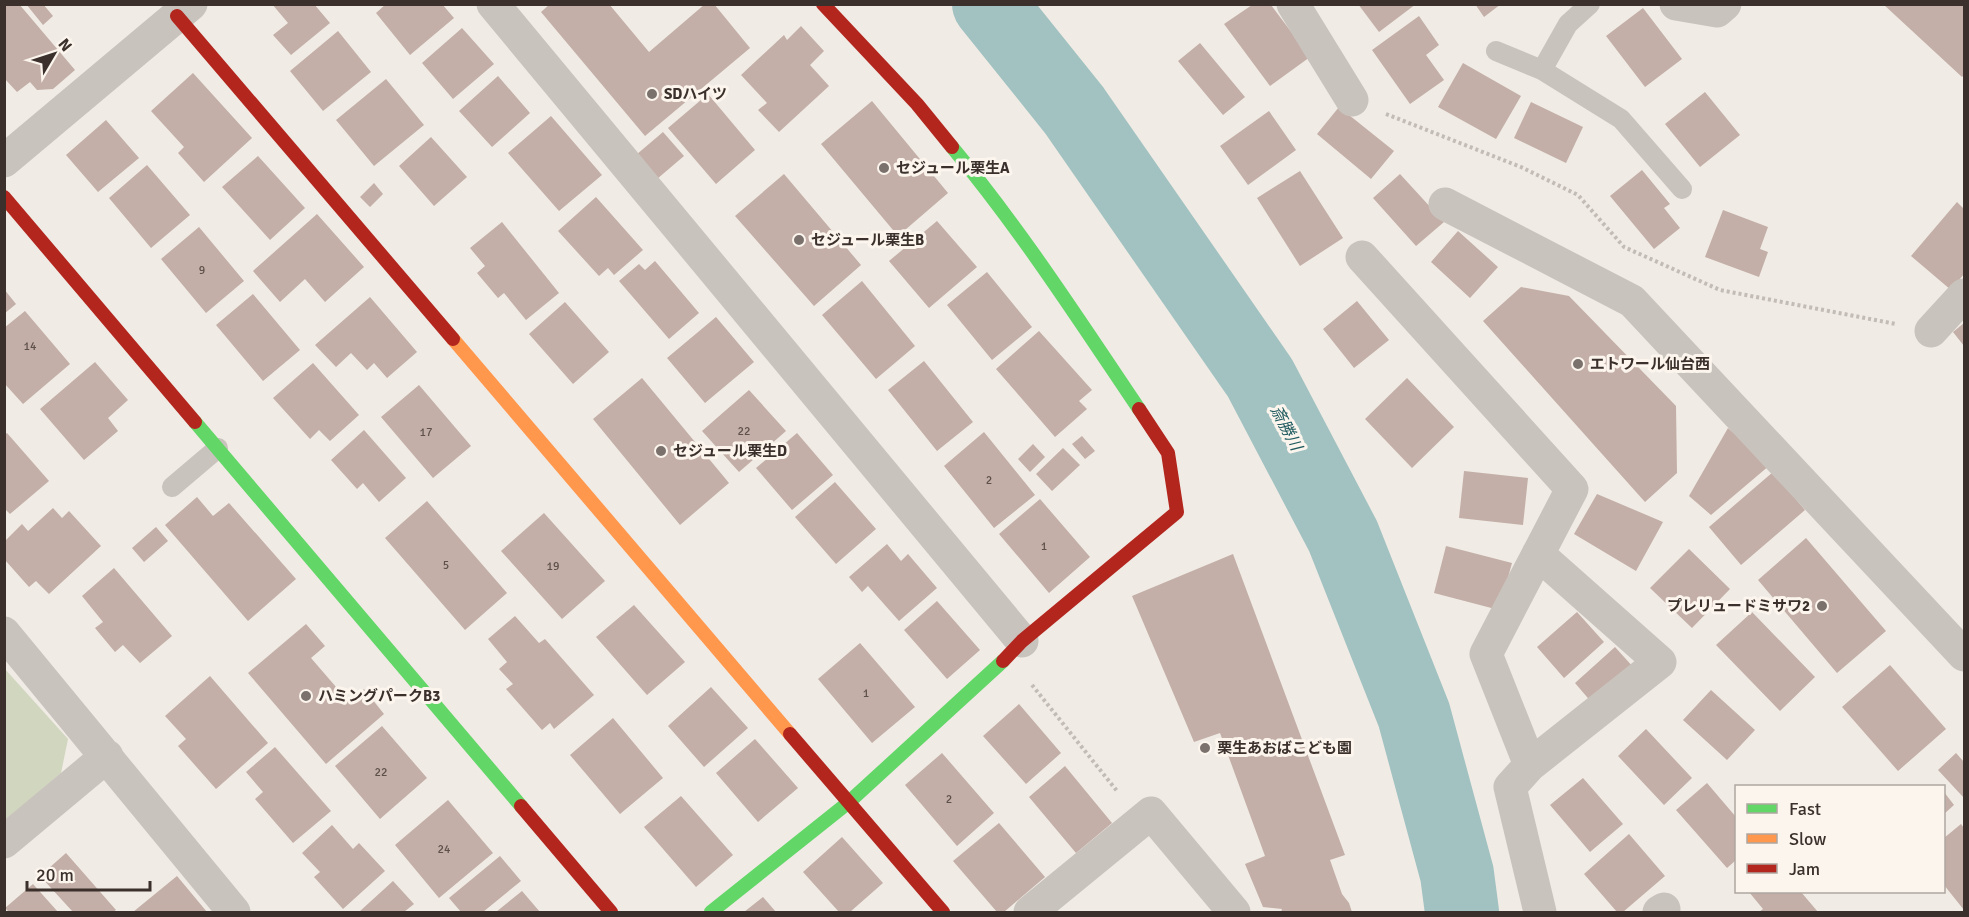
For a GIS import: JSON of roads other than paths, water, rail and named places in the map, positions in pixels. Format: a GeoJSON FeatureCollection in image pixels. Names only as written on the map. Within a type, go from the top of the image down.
{"type":"FeatureCollection","features":[{"type":"Feature","properties":{"kind":"street"},"geometry":{"type":"LineString","coordinates":[[493,4],[1015,649]]}},
{"type":"Feature","properties":{"kind":"street"},"geometry":{"type":"LineString","coordinates":[[711,912],[849,802],[1015,649],[1177,512],[1168,453],[1049,274],[985,187],[917,104],[823,4]]}},
{"type":"Feature","properties":{"kind":"street"},"geometry":{"type":"LineString","coordinates":[[1293,4],[1352,100]]}},
{"type":"Feature","properties":{"kind":"street"},"geometry":{"type":"LineString","coordinates":[[1676,4],[1717,11],[1725,4]]}},
{"type":"Feature","properties":{"kind":"street"},"geometry":{"type":"LineString","coordinates":[[4,161],[184,10],[943,912]]}},
{"type":"Feature","properties":{"kind":"street"},"geometry":{"type":"LineString","coordinates":[[4,197],[611,912]]}},
{"type":"Feature","properties":{"kind":"street"},"geometry":{"type":"LineString","coordinates":[[1446,204],[1632,301],[1965,655]]}},
{"type":"Feature","properties":{"kind":"street"},"geometry":{"type":"LineString","coordinates":[[1362,257],[1572,489],[1486,654],[1530,765]]}},
{"type":"Feature","properties":{"kind":"street"},"geometry":{"type":"LineString","coordinates":[[1931,331],[1965,295]]}},
{"type":"Feature","properties":{"kind":"street"},"geometry":{"type":"LineString","coordinates":[[1538,554],[1660,662],[1530,765],[1510,787],[1540,912]]}},
{"type":"Feature","properties":{"kind":"street"},"geometry":{"type":"LineString","coordinates":[[4,633],[234,912]]}},
{"type":"Feature","properties":{"kind":"street"},"geometry":{"type":"LineString","coordinates":[[4,842],[107,756]]}},
{"type":"Feature","properties":{"kind":"street"},"geometry":{"type":"LineString","coordinates":[[1030,912],[1151,813],[1234,912]]}},
{"type":"Feature","properties":{"kind":"lane"},"geometry":{"type":"LineString","coordinates":[[1542,70],[1568,24],[1590,4]]}},
{"type":"Feature","properties":{"kind":"lane"},"geometry":{"type":"LineString","coordinates":[[1496,51],[1542,70],[1621,119],[1682,189]]}},
{"type":"Feature","properties":{"kind":"lane"},"geometry":{"type":"LineString","coordinates":[[172,487],[218,448]]}},
{"type":"Feature","properties":{"kind":"waterway","name":"斎勝川"},"geometry":{"type":"LineString","coordinates":[[989,4],[1074,110],[1260,378],[1343,536],[1414,715],[1457,874],[1462,912]]}},
{"type":"Feature","properties":{"kind":"place","name":"SDハイツ"},"geometry":{"type":"Point","coordinates":[652,94]}},
{"type":"Feature","properties":{"kind":"place","name":"セジュール栗生A"},"geometry":{"type":"Point","coordinates":[884,168]}},
{"type":"Feature","properties":{"kind":"place","name":"セジュール栗生B"},"geometry":{"type":"Point","coordinates":[799,240]}},
{"type":"Feature","properties":{"kind":"place","name":"エトワール仙台西"},"geometry":{"type":"Point","coordinates":[1578,364]}},
{"type":"Feature","properties":{"kind":"place","name":"セジュール栗生D"},"geometry":{"type":"Point","coordinates":[661,451]}},
{"type":"Feature","properties":{"kind":"place","name":"プレリュードミサワ2"},"geometry":{"type":"Point","coordinates":[1822,606]}},
{"type":"Feature","properties":{"kind":"place","name":"ハミングパークB3"},"geometry":{"type":"Point","coordinates":[306,696]}},
{"type":"Feature","properties":{"kind":"place","name":"栗生あおばこども園"},"geometry":{"type":"Point","coordinates":[1205,748]}}]}
